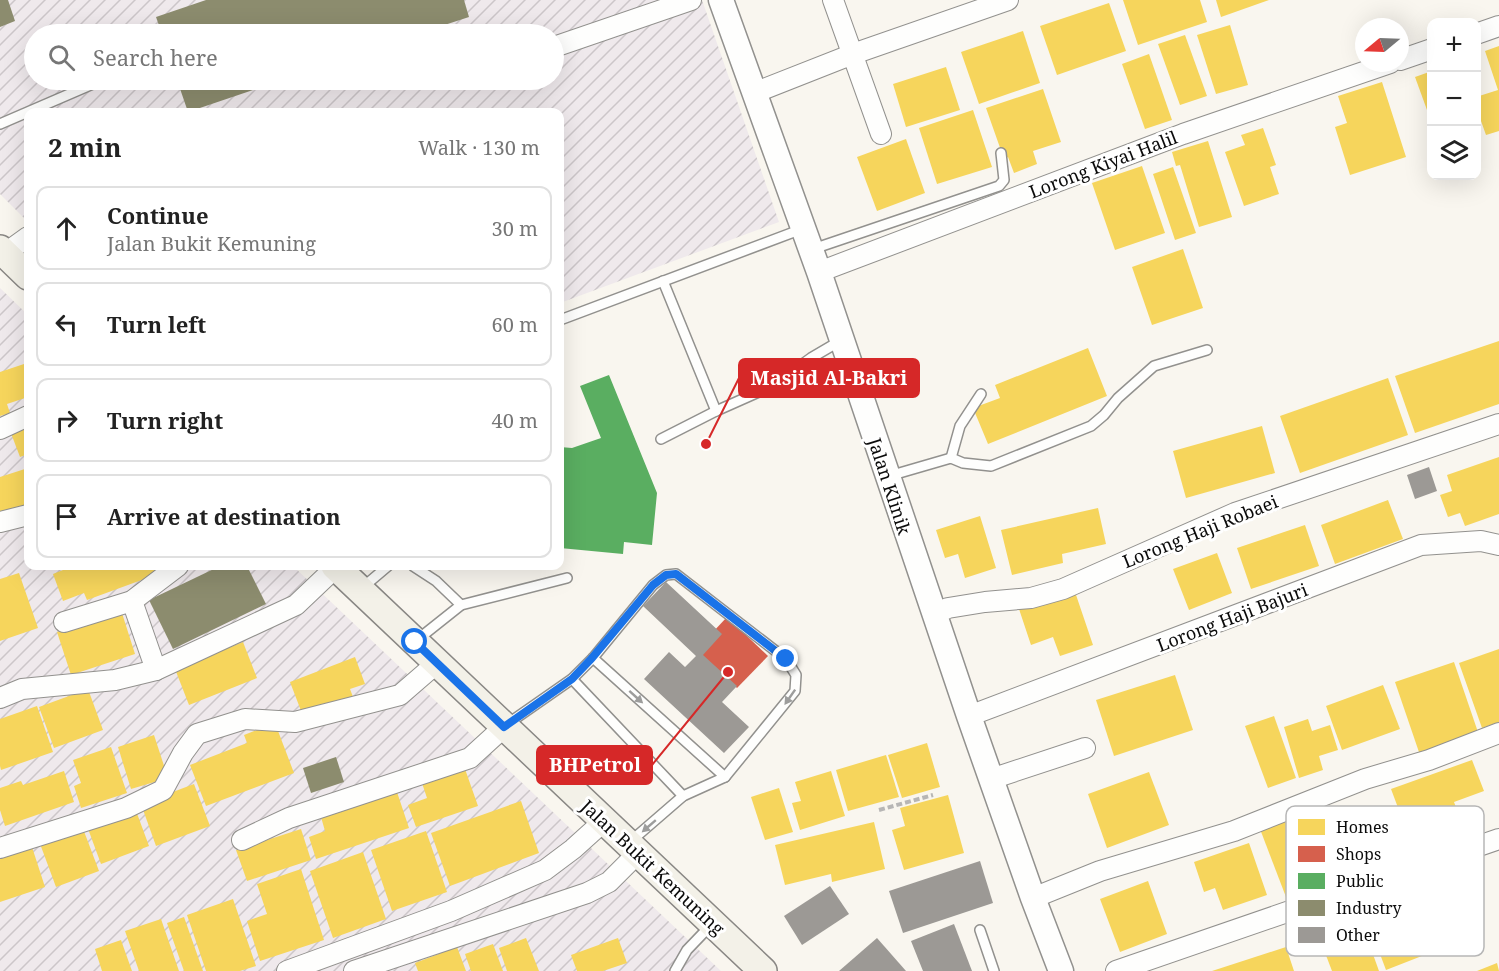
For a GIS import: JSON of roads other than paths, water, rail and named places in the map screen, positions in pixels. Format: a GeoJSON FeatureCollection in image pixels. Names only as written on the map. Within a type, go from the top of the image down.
{"type":"FeatureCollection","features":[{"type":"Feature","properties":{"kind":"main road"},"geometry":{"type":"LineString","coordinates":[[2,253],[24,272]]}},
{"type":"Feature","properties":{"kind":"main road","name":"Jalan Bukit Kemuning"},"geometry":{"type":"LineString","coordinates":[[339,570],[763,971]]}},
{"type":"Feature","properties":{"kind":"street"},"geometry":{"type":"LineString","coordinates":[[564,44],[691,0]]}},
{"type":"Feature","properties":{"kind":"street","name":"Jalan Klinik"},"geometry":{"type":"LineString","coordinates":[[721,0],[811,250],[933,614],[1061,971]]}},
{"type":"Feature","properties":{"kind":"street"},"geometry":{"type":"LineString","coordinates":[[833,0],[882,134]]}},
{"type":"Feature","properties":{"kind":"street"},"geometry":{"type":"LineString","coordinates":[[754,93],[853,54],[1008,0]]}},
{"type":"Feature","properties":{"kind":"street"},"geometry":{"type":"LineString","coordinates":[[1481,32],[1499,26]]}},
{"type":"Feature","properties":{"kind":"street"},"geometry":{"type":"LineString","coordinates":[[1409,57],[1427,50]]}},
{"type":"Feature","properties":{"kind":"street","name":"Lorong Kiyai Halil"},"geometry":{"type":"LineString","coordinates":[[811,250],[1183,134],[1364,72]]}},
{"type":"Feature","properties":{"kind":"street"},"geometry":{"type":"LineString","coordinates":[[2,253],[24,239]]}},
{"type":"Feature","properties":{"kind":"street"},"geometry":{"type":"LineString","coordinates":[[0,429],[24,418]]}},
{"type":"Feature","properties":{"kind":"street","name":"Lorong Haji Robaei"},"geometry":{"type":"LineString","coordinates":[[933,614],[948,608],[1031,598],[1063,589],[1235,513],[1499,424]]}},
{"type":"Feature","properties":{"kind":"street"},"geometry":{"type":"LineString","coordinates":[[0,522],[24,516]]}},
{"type":"Feature","properties":{"kind":"street","name":"Lorong Haji Bajuri"},"geometry":{"type":"LineString","coordinates":[[969,716],[1421,545],[1481,541],[1499,545]]}},
{"type":"Feature","properties":{"kind":"street"},"geometry":{"type":"LineString","coordinates":[[64,622],[132,601],[173,570]]}},
{"type":"Feature","properties":{"kind":"street"},"geometry":{"type":"LineString","coordinates":[[0,699],[22,689],[115,680],[156,670],[296,606],[331,570]]}},
{"type":"Feature","properties":{"kind":"street"},"geometry":{"type":"LineString","coordinates":[[132,601],[156,670]]}},
{"type":"Feature","properties":{"kind":"street"},"geometry":{"type":"LineString","coordinates":[[0,848],[126,808],[164,790],[183,753],[197,734],[245,718],[295,722],[400,695],[437,663]]}},
{"type":"Feature","properties":{"kind":"street"},"geometry":{"type":"LineString","coordinates":[[242,840],[289,818],[470,758],[504,727]]}},
{"type":"Feature","properties":{"kind":"street"},"geometry":{"type":"LineString","coordinates":[[1297,806],[1365,779],[1428,760],[1499,733]]}},
{"type":"Feature","properties":{"kind":"street"},"geometry":{"type":"LineString","coordinates":[[991,779],[1085,748]]}},
{"type":"Feature","properties":{"kind":"street"},"geometry":{"type":"LineString","coordinates":[[1033,898],[1100,871],[1234,831],[1286,810]]}},
{"type":"Feature","properties":{"kind":"street"},"geometry":{"type":"LineString","coordinates":[[287,971],[451,911],[544,870],[573,849],[604,821]]}},
{"type":"Feature","properties":{"kind":"street"},"geometry":{"type":"LineString","coordinates":[[1484,844],[1499,839]]}},
{"type":"Feature","properties":{"kind":"street"},"geometry":{"type":"LineString","coordinates":[[354,971],[587,893],[609,882],[633,848]]}},
{"type":"Feature","properties":{"kind":"street"},"geometry":{"type":"LineString","coordinates":[[1116,971],[1286,912]]}},
{"type":"Feature","properties":{"kind":"lane"},"geometry":{"type":"LineString","coordinates":[[37,108],[79,90]]}},
{"type":"Feature","properties":{"kind":"lane"},"geometry":{"type":"LineString","coordinates":[[0,124],[24,114]]}},
{"type":"Feature","properties":{"kind":"lane"},"geometry":{"type":"LineString","coordinates":[[564,318],[663,281],[811,250],[999,186],[1004,180],[1001,153]]}},
{"type":"Feature","properties":{"kind":"lane"},"geometry":{"type":"LineString","coordinates":[[663,281],[716,411]]}},
{"type":"Feature","properties":{"kind":"lane"},"geometry":{"type":"LineString","coordinates":[[661,439],[772,386],[811,358],[842,340]]}},
{"type":"Feature","properties":{"kind":"lane"},"geometry":{"type":"LineString","coordinates":[[887,477],[951,458],[963,463],[991,466],[1091,426],[1154,366],[1207,350]]}},
{"type":"Feature","properties":{"kind":"lane"},"geometry":{"type":"LineString","coordinates":[[951,458],[960,426],[981,394]]}},
{"type":"Feature","properties":{"kind":"lane"},"geometry":{"type":"LineString","coordinates":[[360,590],[383,570]]}},
{"type":"Feature","properties":{"kind":"lane"},"geometry":{"type":"LineString","coordinates":[[419,570],[436,581],[461,605]]}},
{"type":"Feature","properties":{"kind":"lane"},"geometry":{"type":"LineString","coordinates":[[504,727],[572,679],[653,585],[666,575],[676,574],[786,659],[796,675],[795,691],[725,777],[683,796],[633,848]]}},
{"type":"Feature","properties":{"kind":"lane"},"geometry":{"type":"LineString","coordinates":[[415,642],[461,605],[567,578]]}},
{"type":"Feature","properties":{"kind":"lane"},"geometry":{"type":"LineString","coordinates":[[592,658],[725,777]]}},
{"type":"Feature","properties":{"kind":"lane"},"geometry":{"type":"LineString","coordinates":[[572,679],[683,796]]}},
{"type":"Feature","properties":{"kind":"lane"},"geometry":{"type":"LineString","coordinates":[[675,971],[687,950],[712,923]]}},
{"type":"Feature","properties":{"kind":"lane"},"geometry":{"type":"LineString","coordinates":[[980,930],[994,971]]}},
{"type":"Feature","properties":{"kind":"place","name":"Masjid Al-Bakri"},"geometry":{"type":"Point","coordinates":[706,444]}},
{"type":"Feature","properties":{"kind":"place","name":"BHPetrol"},"geometry":{"type":"Point","coordinates":[728,672]}}]}
